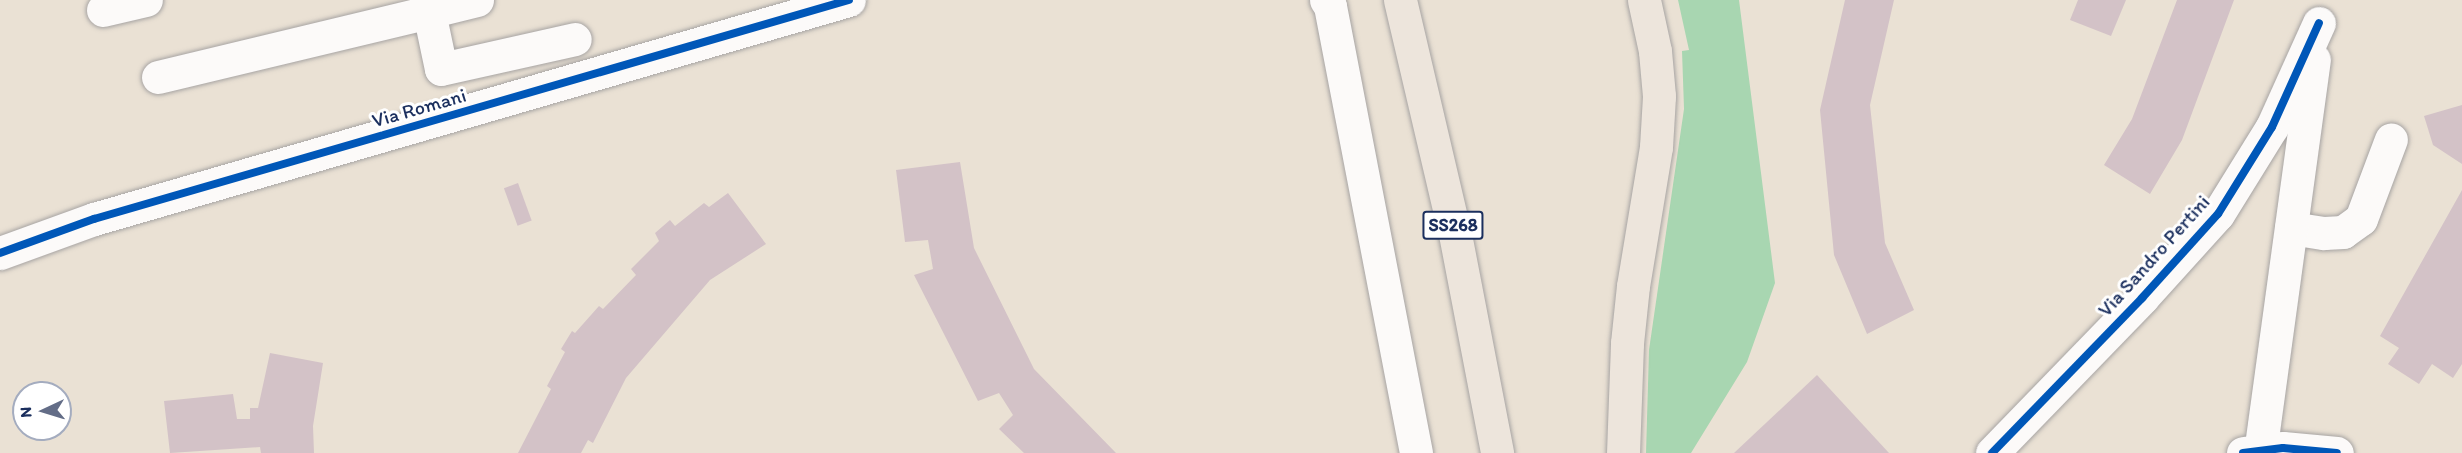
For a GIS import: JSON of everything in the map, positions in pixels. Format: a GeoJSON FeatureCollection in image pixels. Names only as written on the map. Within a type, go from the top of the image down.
{"type":"FeatureCollection","features":[{"type":"Feature","properties":{"kind":"highway","name":"SS268"},"geometry":{"type":"LineString","coordinates":[[1400,0],[1455,234],[1497,453]]}},
{"type":"Feature","properties":{"kind":"highway"},"geometry":{"type":"LineString","coordinates":[[1623,453],[1627,343],[1633,286],[1656,147],[1659,96],[1654,51],[1644,0]]}},
{"type":"Feature","properties":{"kind":"street"},"geometry":{"type":"LineString","coordinates":[[103,10],[146,0]]}},
{"type":"Feature","properties":{"kind":"street"},"geometry":{"type":"LineString","coordinates":[[158,77],[477,0]]}},
{"type":"Feature","properties":{"kind":"street","name":"Via Romani"},"geometry":{"type":"LineString","coordinates":[[0,253],[94,219],[799,7],[849,0]]}},
{"type":"Feature","properties":{"kind":"street"},"geometry":{"type":"LineString","coordinates":[[1326,0],[1330,6],[1416,453]]}},
{"type":"Feature","properties":{"kind":"street","name":"Via Sandro Pertini"},"geometry":{"type":"LineString","coordinates":[[2254,452],[2291,228],[2321,11]]}},
{"type":"Feature","properties":{"kind":"street","name":"Via Sandro Pertini"},"geometry":{"type":"LineString","coordinates":[[1992,453],[2142,298],[2218,214],[2272,127],[2321,11]]}},
{"type":"Feature","properties":{"kind":"street"},"geometry":{"type":"LineString","coordinates":[[429,12],[441,69],[575,39]]}},
{"type":"Feature","properties":{"kind":"street"},"geometry":{"type":"LineString","coordinates":[[2291,228],[2324,233],[2343,232],[2361,219],[2391,139]]}},
{"type":"Feature","properties":{"kind":"street"},"geometry":{"type":"LineString","coordinates":[[2254,452],[2283,448],[2337,453]]}},
{"type":"Feature","properties":{"kind":"green space"},"geometry":{"type":"Polygon","coordinates":[[[1678,0],[1739,0],[1775,283],[1747,362],[1691,453],[1646,453],[1649,350],[1684,109],[1682,51],[1689,50],[1678,0]]]}},
{"type":"Feature","properties":{"kind":"building"},"geometry":{"type":"Polygon","coordinates":[[[1845,0],[1894,0],[1870,105],[1885,243],[1914,310],[1867,334],[1834,255],[1820,110],[1845,0]]]}},
{"type":"Feature","properties":{"kind":"building"},"geometry":{"type":"Polygon","coordinates":[[[2078,0],[2126,0],[2111,36],[2070,20],[2078,0]]]}},
{"type":"Feature","properties":{"kind":"building"},"geometry":{"type":"Polygon","coordinates":[[[2177,0],[2234,0],[2182,140],[2150,194],[2104,165],[2132,119],[2177,0]]]}},
{"type":"Feature","properties":{"kind":"building"},"geometry":{"type":"Polygon","coordinates":[[[2462,105],[2462,164],[2433,145],[2424,116],[2462,105]]]}},
{"type":"Feature","properties":{"kind":"building"},"geometry":{"type":"Polygon","coordinates":[[[960,162],[974,248],[1034,369],[1116,453],[1024,453],[999,429],[1013,415],[999,393],[978,401],[914,275],[933,269],[928,240],[905,242],[896,170],[960,162]]]}},
{"type":"Feature","properties":{"kind":"building"},"geometry":{"type":"Polygon","coordinates":[[[518,183],[532,221],[518,226],[504,188],[518,183]]]}},
{"type":"Feature","properties":{"kind":"building"},"geometry":{"type":"Polygon","coordinates":[[[2462,190],[2462,364],[2453,378],[2432,364],[2419,384],[2388,364],[2399,348],[2380,336],[2462,190]]]}},
{"type":"Feature","properties":{"kind":"building"},"geometry":{"type":"Polygon","coordinates":[[[728,193],[766,244],[710,280],[626,378],[593,443],[588,440],[581,453],[518,453],[551,389],[547,386],[565,352],[561,349],[572,331],[575,333],[599,306],[603,309],[636,275],[631,269],[659,241],[655,233],[670,220],[675,226],[704,203],[709,207],[728,193]]]}},
{"type":"Feature","properties":{"kind":"building"},"geometry":{"type":"Polygon","coordinates":[[[270,353],[323,363],[313,426],[314,453],[261,453],[260,447],[170,453],[164,401],[233,394],[237,419],[250,419],[250,408],[258,408],[270,353]]]}},
{"type":"Feature","properties":{"kind":"building"},"geometry":{"type":"Polygon","coordinates":[[[1817,375],[1889,453],[1734,453],[1817,375]]]}},
{"type":"Feature","properties":{"kind":"cycle path"},"geometry":{"type":"LineString","coordinates":[[0,253],[94,219],[849,0]]}},
{"type":"Feature","properties":{"kind":"cycle path"},"geometry":{"type":"LineString","coordinates":[[1992,453],[2142,298],[2218,214],[2272,127],[2319,23]]}},
{"type":"Feature","properties":{"kind":"cycle path"},"geometry":{"type":"LineString","coordinates":[[2243,453],[2283,448],[2337,453]]}}]}
